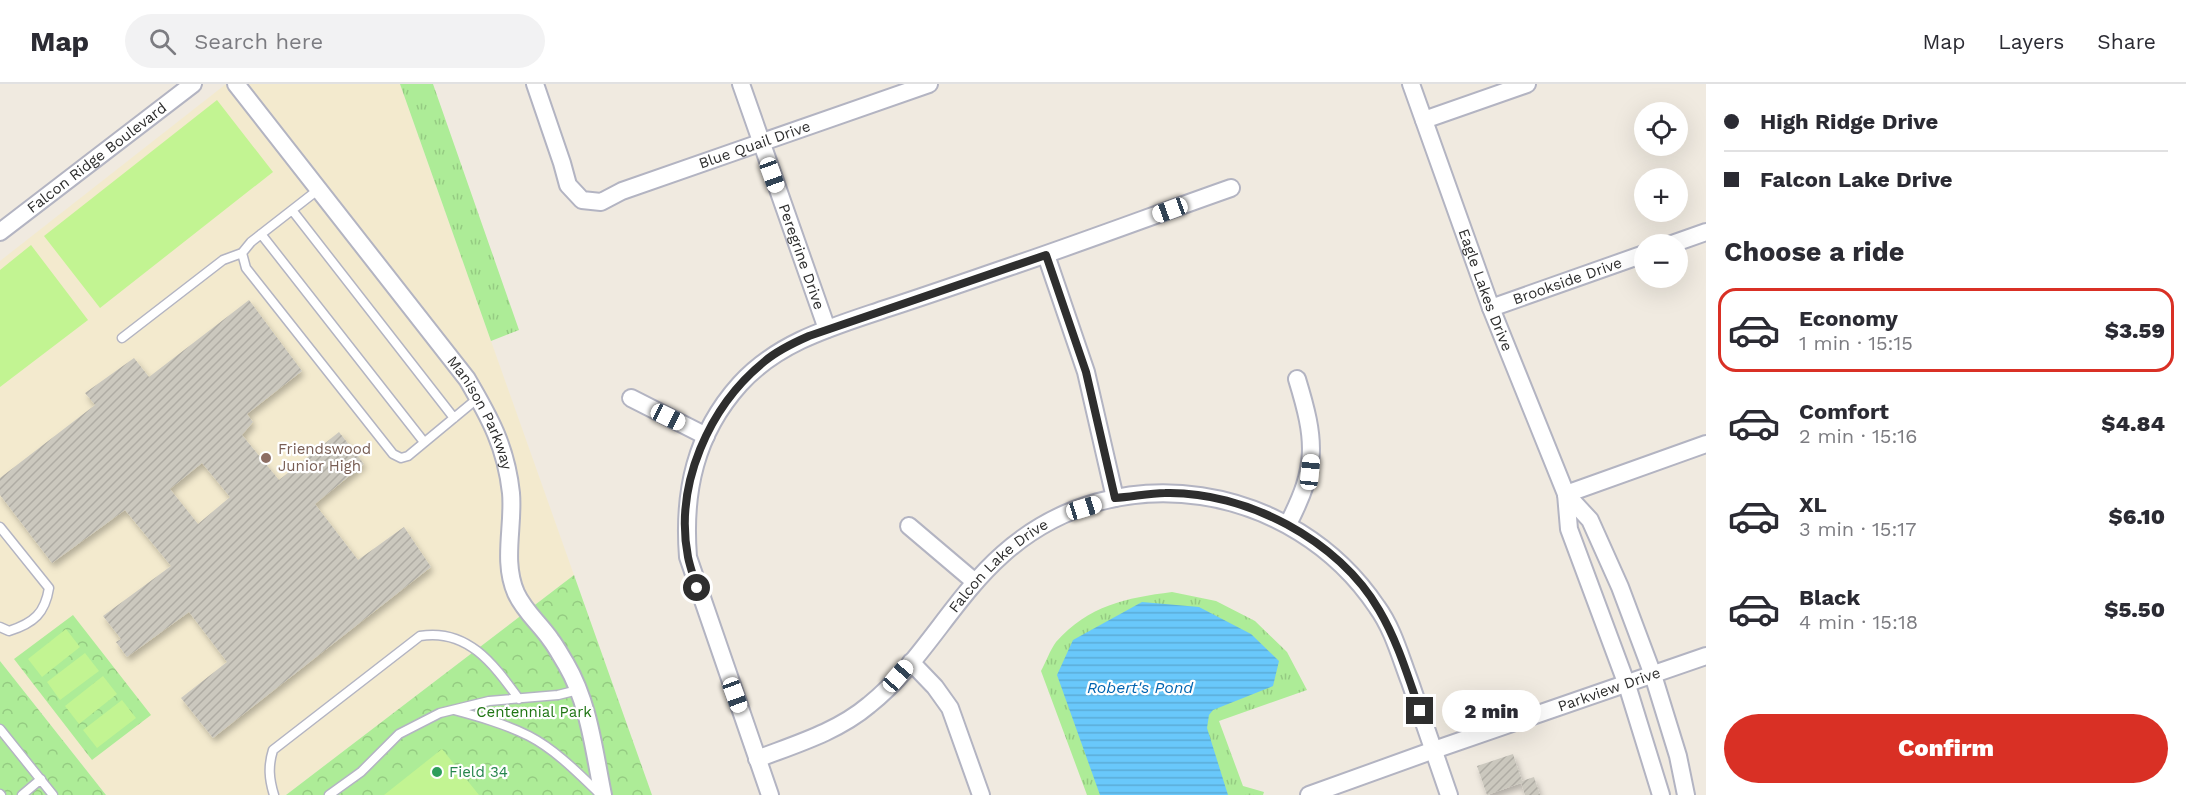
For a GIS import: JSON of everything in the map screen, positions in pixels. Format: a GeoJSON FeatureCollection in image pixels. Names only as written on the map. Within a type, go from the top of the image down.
{"type":"FeatureCollection","features":[{"type":"Feature","properties":{"kind":"street","name":"Falcon Ridge Boulevard"},"geometry":{"type":"LineString","coordinates":[[0,232],[193,84]]}},
{"type":"Feature","properties":{"kind":"street","name":"Manison Parkway"},"geometry":{"type":"LineString","coordinates":[[236,84],[467,379],[494,424],[506,464],[511,494],[510,570],[516,593],[551,640],[578,690],[588,722],[602,795]]}},
{"type":"Feature","properties":{"kind":"street","name":"Blue Quail Drive"},"geometry":{"type":"LineString","coordinates":[[535,84],[568,185],[582,200],[601,202],[622,191],[760,141],[928,84]]}},
{"type":"Feature","properties":{"kind":"street","name":"Peregrine Drive"},"geometry":{"type":"LineString","coordinates":[[741,84],[826,329]]}},
{"type":"Feature","properties":{"kind":"street","name":"Eagle Lakes Drive"},"geometry":{"type":"LineString","coordinates":[[1411,84],[1491,308],[1566,494],[1569,528],[1626,685],[1661,795]]}},
{"type":"Feature","properties":{"kind":"street"},"geometry":{"type":"LineString","coordinates":[[1424,120],[1527,84]]}},
{"type":"Feature","properties":{"kind":"street"},"geometry":{"type":"LineString","coordinates":[[770,795],[688,557],[687,499],[694,468],[706,435],[740,384],[766,360],[791,344],[826,329],[1046,255],[1232,188]]}},
{"type":"Feature","properties":{"kind":"street"},"geometry":{"type":"LineString","coordinates":[[1688,238],[1706,232]]}},
{"type":"Feature","properties":{"kind":"street"},"geometry":{"type":"LineString","coordinates":[[1046,255],[1086,372],[1115,498]]}},
{"type":"Feature","properties":{"kind":"street","name":"Brookside Drive"},"geometry":{"type":"LineString","coordinates":[[1491,308],[1634,258]]}},
{"type":"Feature","properties":{"kind":"street"},"geometry":{"type":"LineString","coordinates":[[1288,524],[1301,499],[1310,472],[1312,445],[1309,417],[1297,379]]}},
{"type":"Feature","properties":{"kind":"street"},"geometry":{"type":"LineString","coordinates":[[631,398],[706,435]]}},
{"type":"Feature","properties":{"kind":"street"},"geometry":{"type":"LineString","coordinates":[[1566,494],[1706,444]]}},
{"type":"Feature","properties":{"kind":"street","name":"Falcon Lake Drive"},"geometry":{"type":"LineString","coordinates":[[757,759],[840,726],[868,706],[887,690],[975,582],[1004,553],[1032,532],[1069,512],[1115,498],[1165,493],[1194,494],[1225,499],[1288,524],[1339,562],[1359,583],[1378,607],[1393,635],[1449,795]]}},
{"type":"Feature","properties":{"kind":"street","name":"Eagle Lakes Drive"},"geometry":{"type":"LineString","coordinates":[[1566,494],[1590,520],[1620,586],[1653,675],[1678,756],[1686,795]]}},
{"type":"Feature","properties":{"kind":"street"},"geometry":{"type":"LineString","coordinates":[[909,526],[975,582]]}},
{"type":"Feature","properties":{"kind":"street","name":"Parkview Drive"},"geometry":{"type":"LineString","coordinates":[[1309,795],[1706,656]]}},
{"type":"Feature","properties":{"kind":"street"},"geometry":{"type":"LineString","coordinates":[[910,662],[935,687],[950,708],[981,795]]}},
{"type":"Feature","properties":{"kind":"lane"},"geometry":{"type":"LineString","coordinates":[[122,338],[223,260],[242,253],[261,234],[320,189]]}},
{"type":"Feature","properties":{"kind":"lane"},"geometry":{"type":"LineString","coordinates":[[292,210],[454,418]]}},
{"type":"Feature","properties":{"kind":"lane"},"geometry":{"type":"LineString","coordinates":[[261,234],[424,442]]}},
{"type":"Feature","properties":{"kind":"lane"},"geometry":{"type":"LineString","coordinates":[[242,253],[246,268],[393,454],[401,458],[408,456],[478,398]]}},
{"type":"Feature","properties":{"kind":"lane"},"geometry":{"type":"LineString","coordinates":[[0,526],[49,588],[46,605],[25,626],[9,631],[0,627]]}},
{"type":"Feature","properties":{"kind":"lane"},"geometry":{"type":"LineString","coordinates":[[274,795],[269,763],[273,750],[420,636],[435,634],[457,639],[474,648],[493,663],[519,699]]}},
{"type":"Feature","properties":{"kind":"lane"},"geometry":{"type":"LineString","coordinates":[[329,795],[362,772],[399,734],[440,713],[489,701],[558,695],[578,690]]}},
{"type":"Feature","properties":{"kind":"lane"},"geometry":{"type":"LineString","coordinates":[[454,710],[497,722],[531,737],[602,795]]}},
{"type":"Feature","properties":{"kind":"lane"},"geometry":{"type":"LineString","coordinates":[[0,729],[54,795]]}},
{"type":"Feature","properties":{"kind":"lane"},"geometry":{"type":"LineString","coordinates":[[22,795],[41,779]]}},
{"type":"Feature","properties":{"kind":"shaded area","name":"Friendswood Junior High"},"geometry":{"type":"Polygon","coordinates":[[[226,84],[400,84],[574,575],[286,795],[106,795],[0,661],[0,261],[226,84]]]}},
{"type":"Feature","properties":{"kind":"green space"},"geometry":{"type":"Polygon","coordinates":[[[400,84],[433,84],[519,330],[491,341],[400,84]]]}},
{"type":"Feature","properties":{"kind":"green space"},"geometry":{"type":"Polygon","coordinates":[[[217,100],[273,172],[100,308],[44,236],[217,100]]]}},
{"type":"Feature","properties":{"kind":"green space"},"geometry":{"type":"Polygon","coordinates":[[[31,245],[88,320],[0,387],[0,270],[31,245]]]}},
{"type":"Feature","properties":{"kind":"green space","name":"Centennial Park"},"geometry":{"type":"Polygon","coordinates":[[[574,575],[652,795],[286,795],[574,575]]]}},
{"type":"Feature","properties":{"kind":"green space"},"geometry":{"type":"Polygon","coordinates":[[[1172,592],[1216,601],[1255,621],[1287,652],[1307,690],[1219,721],[1243,786],[1264,792],[1263,795],[1087,795],[1041,671],[1056,642],[1082,619],[1109,605],[1172,592]]]}},
{"type":"Feature","properties":{"kind":"green space"},"geometry":{"type":"Polygon","coordinates":[[[73,615],[151,715],[92,760],[14,659],[73,615]]]}},
{"type":"Feature","properties":{"kind":"green space"},"geometry":{"type":"Polygon","coordinates":[[[66,629],[80,647],[42,677],[28,659],[66,629]]]}},
{"type":"Feature","properties":{"kind":"green space"},"geometry":{"type":"Polygon","coordinates":[[[85,653],[99,671],[60,700],[47,682],[85,653]]]}},
{"type":"Feature","properties":{"kind":"green space"},"geometry":{"type":"Polygon","coordinates":[[[0,661],[106,795],[0,795],[0,661]]]}},
{"type":"Feature","properties":{"kind":"green space"},"geometry":{"type":"Polygon","coordinates":[[[103,676],[117,694],[79,724],[65,706],[103,676]]]}},
{"type":"Feature","properties":{"kind":"green space"},"geometry":{"type":"Polygon","coordinates":[[[122,700],[136,718],[97,748],[83,730],[122,700]]]}},
{"type":"Feature","properties":{"kind":"green space","name":"Field 34"},"geometry":{"type":"Polygon","coordinates":[[[442,749],[479,795],[384,795],[442,749]]]}},
{"type":"Feature","properties":{"kind":"water","name":"Robert's Pond"},"geometry":{"type":"Polygon","coordinates":[[[1142,602],[1199,607],[1251,634],[1279,661],[1273,686],[1213,710],[1209,715],[1207,728],[1228,795],[1100,795],[1057,675],[1073,640],[1142,602]]]}},
{"type":"Feature","properties":{"kind":"building"},"geometry":{"type":"Polygon","coordinates":[[[249,300],[302,371],[247,414],[253,422],[242,435],[279,480],[339,432],[364,464],[315,504],[358,560],[404,527],[431,567],[213,738],[181,698],[227,662],[189,612],[127,657],[116,642],[121,639],[103,616],[171,566],[125,510],[52,563],[0,495],[0,478],[95,405],[85,393],[134,358],[149,377],[249,300]],[[202,463],[170,489],[198,524],[230,497],[202,463]]]}},
{"type":"Feature","properties":{"kind":"building"},"geometry":{"type":"Polygon","coordinates":[[[1513,754],[1522,781],[1534,777],[1540,795],[1525,795],[1521,783],[1487,795],[1477,766],[1513,754]]]}},
{"type":"Feature","properties":{"kind":"place","name":"Friendswood Junior High"},"geometry":{"type":"Point","coordinates":[266,458]}},
{"type":"Feature","properties":{"kind":"place","name":"Field 34"},"geometry":{"type":"Point","coordinates":[437,772]}},
{"type":"Feature","properties":{"kind":"route"},"geometry":{"type":"LineString","coordinates":[[697,588],[688,557],[686,527],[690,483],[706,435],[740,384],[766,360],[809,336],[1046,255],[1086,372],[1115,498],[1165,493],[1194,494],[1225,499],[1288,524],[1316,543],[1339,562],[1378,607],[1393,635],[1420,711]]}}]}
